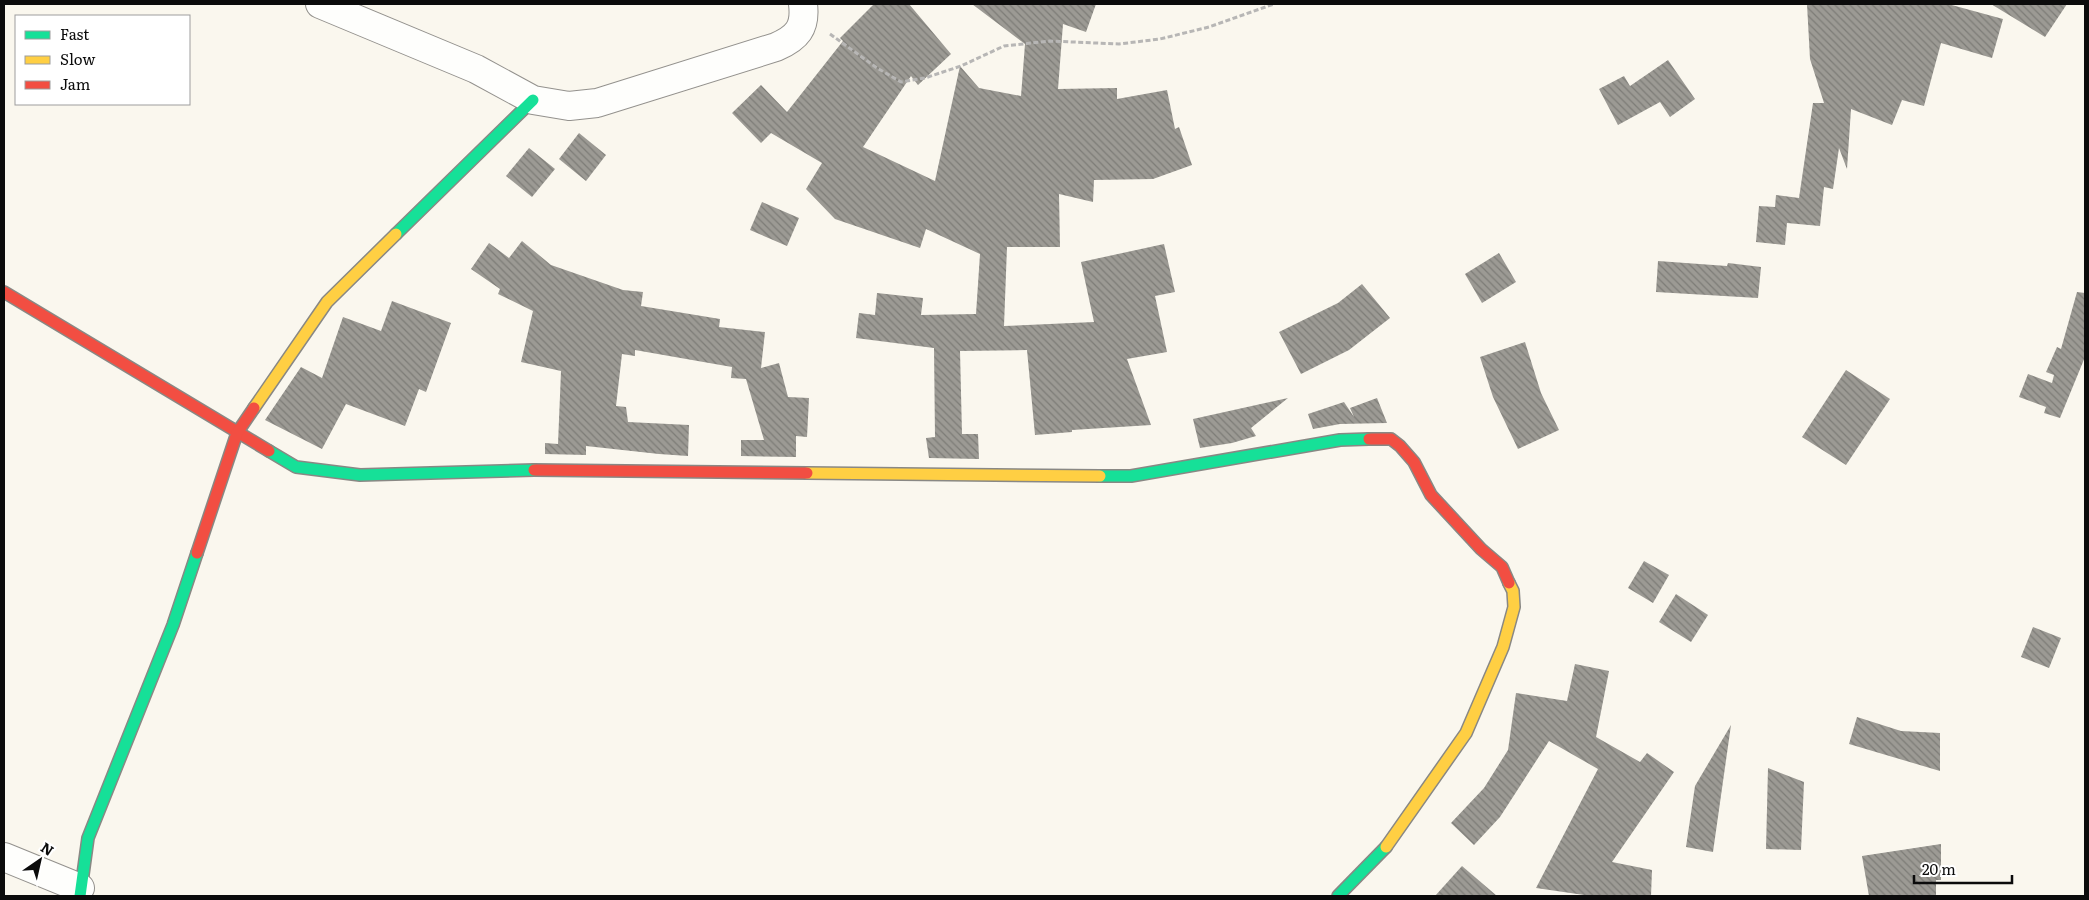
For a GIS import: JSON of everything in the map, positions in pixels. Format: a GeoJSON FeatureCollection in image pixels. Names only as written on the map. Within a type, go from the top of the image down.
{"type":"FeatureCollection","features":[{"type":"Feature","properties":{"kind":"street"},"geometry":{"type":"LineString","coordinates":[[320,4],[476,69],[533,100],[569,106],[597,103],[776,47],[792,40],[801,26],[804,9]]}},
{"type":"Feature","properties":{"kind":"street"},"geometry":{"type":"LineString","coordinates":[[4,857],[80,892],[88,838],[173,625],[237,433],[327,302],[533,100]]}},
{"type":"Feature","properties":{"kind":"street"},"geometry":{"type":"LineString","coordinates":[[4,292],[296,467],[360,475],[545,470],[1131,476],[1340,440],[1391,439],[1414,462],[1431,495],[1481,549],[1502,567],[1513,591],[1514,607],[1503,647],[1466,733],[1389,844],[1338,896]]}},
{"type":"Feature","properties":{"kind":"path"},"geometry":{"type":"LineString","coordinates":[[804,9],[877,68],[901,82],[925,78],[961,66],[1004,46],[1050,41],[1119,44],[1160,39],[1209,27],[1274,4]]}},
{"type":"Feature","properties":{"kind":"building"},"geometry":{"type":"Polygon","coordinates":[[[874,4],[909,4],[951,54],[918,85],[911,76],[863,147],[935,181],[960,66],[979,88],[1021,96],[1025,44],[972,4],[1096,4],[1086,32],[1063,24],[1058,89],[1117,88],[1117,99],[1167,90],[1175,129],[1179,127],[1192,165],[1153,179],[1094,180],[1093,202],[1059,194],[1060,247],[1007,247],[1004,326],[1094,322],[1081,262],[1164,244],[1175,292],[1155,296],[1167,352],[1127,359],[1151,425],[1072,430],[1072,432],[1035,435],[1027,350],[960,351],[962,434],[978,434],[979,459],[929,458],[926,438],[935,437],[934,348],[856,338],[859,313],[875,315],[877,293],[923,298],[921,315],[976,314],[980,254],[926,229],[920,248],[835,219],[806,189],[822,163],[771,133],[761,143],[732,113],[761,85],[787,112],[843,41],[840,38],[874,4]]]}},
{"type":"Feature","properties":{"kind":"building"},"geometry":{"type":"Polygon","coordinates":[[[1807,4],[1948,4],[2003,19],[1992,58],[1941,43],[1924,106],[1902,100],[1892,125],[1851,109],[1847,169],[1839,148],[1833,189],[1824,187],[1820,226],[1787,223],[1785,245],[1756,242],[1759,206],[1775,207],[1776,195],[1799,198],[1813,103],[1824,103],[1810,59],[1807,4]]]}},
{"type":"Feature","properties":{"kind":"building"},"geometry":{"type":"Polygon","coordinates":[[[1991,4],[2067,4],[2045,37],[1991,4]]]}},
{"type":"Feature","properties":{"kind":"building"},"geometry":{"type":"Polygon","coordinates":[[[1668,60],[1695,99],[1670,117],[1660,102],[1618,125],[1599,89],[1624,76],[1630,86],[1668,60]]]}},
{"type":"Feature","properties":{"kind":"building"},"geometry":{"type":"Polygon","coordinates":[[[579,133],[606,155],[586,181],[559,159],[579,133]]]}},
{"type":"Feature","properties":{"kind":"building"},"geometry":{"type":"Polygon","coordinates":[[[529,148],[555,169],[532,197],[506,176],[529,148]]]}},
{"type":"Feature","properties":{"kind":"building"},"geometry":{"type":"Polygon","coordinates":[[[762,202],[799,218],[787,246],[750,230],[762,202]]]}},
{"type":"Feature","properties":{"kind":"building"},"geometry":{"type":"Polygon","coordinates":[[[522,241],[551,265],[623,290],[643,292],[641,306],[720,319],[719,327],[765,332],[761,368],[779,363],[788,397],[809,398],[807,437],[796,436],[796,457],[741,456],[741,440],[764,440],[746,379],[731,378],[732,367],[635,350],[635,356],[622,354],[616,406],[626,407],[628,422],[689,425],[688,456],[586,446],[586,455],[545,454],[545,443],[558,444],[561,371],[521,362],[533,311],[498,294],[500,289],[471,269],[489,243],[509,258],[522,241]]]}},
{"type":"Feature","properties":{"kind":"building"},"geometry":{"type":"Polygon","coordinates":[[[1499,253],[1516,282],[1482,303],[1465,274],[1499,253]]]}},
{"type":"Feature","properties":{"kind":"building"},"geometry":{"type":"Polygon","coordinates":[[[1658,261],[1727,266],[1728,263],[1761,267],[1758,298],[1656,292],[1658,261]]]}},
{"type":"Feature","properties":{"kind":"building"},"geometry":{"type":"Polygon","coordinates":[[[1362,284],[1390,318],[1349,350],[1301,374],[1279,332],[1338,303],[1362,284]]]}},
{"type":"Feature","properties":{"kind":"building"},"geometry":{"type":"Polygon","coordinates":[[[2077,292],[2085,293],[2085,357],[2060,418],[2044,413],[2046,407],[2019,397],[2028,374],[2052,383],[2054,375],[2046,372],[2057,347],[2061,349],[2077,292]]]}},
{"type":"Feature","properties":{"kind":"building"},"geometry":{"type":"Polygon","coordinates":[[[392,301],[451,323],[426,392],[419,389],[405,426],[346,404],[322,449],[265,420],[301,367],[322,378],[343,317],[381,331],[392,301]]]}},
{"type":"Feature","properties":{"kind":"building"},"geometry":{"type":"Polygon","coordinates":[[[1525,342],[1541,393],[1559,430],[1518,449],[1493,397],[1480,357],[1525,342]]]}},
{"type":"Feature","properties":{"kind":"building"},"geometry":{"type":"Polygon","coordinates":[[[1846,370],[1890,399],[1846,465],[1802,437],[1846,370]]]}},
{"type":"Feature","properties":{"kind":"building"},"geometry":{"type":"Polygon","coordinates":[[[1288,398],[1251,428],[1256,436],[1232,443],[1200,448],[1193,419],[1288,398]]]}},
{"type":"Feature","properties":{"kind":"building"},"geometry":{"type":"Polygon","coordinates":[[[1377,398],[1387,423],[1340,424],[1313,429],[1308,414],[1344,402],[1354,417],[1350,408],[1377,398]]]}},
{"type":"Feature","properties":{"kind":"building"},"geometry":{"type":"Polygon","coordinates":[[[1644,561],[1669,575],[1653,603],[1628,588],[1644,561]]]}},
{"type":"Feature","properties":{"kind":"building"},"geometry":{"type":"Polygon","coordinates":[[[1676,594],[1708,615],[1691,642],[1659,622],[1676,594]]]}},
{"type":"Feature","properties":{"kind":"building"},"geometry":{"type":"Polygon","coordinates":[[[2033,627],[2061,638],[2049,668],[2021,657],[2033,627]]]}},
{"type":"Feature","properties":{"kind":"building"},"geometry":{"type":"Polygon","coordinates":[[[1575,664],[1609,671],[1596,737],[1640,762],[1647,753],[1674,772],[1612,862],[1652,870],[1651,896],[1591,896],[1536,888],[1598,769],[1549,741],[1500,817],[1474,845],[1451,823],[1484,788],[1508,750],[1516,693],[1567,701],[1575,664]]]}},
{"type":"Feature","properties":{"kind":"building"},"geometry":{"type":"Polygon","coordinates":[[[1857,717],[1901,731],[1940,733],[1940,771],[1849,744],[1857,717]]]}},
{"type":"Feature","properties":{"kind":"building"},"geometry":{"type":"Polygon","coordinates":[[[1731,725],[1713,852],[1686,847],[1695,786],[1731,725]]]}},
{"type":"Feature","properties":{"kind":"building"},"geometry":{"type":"Polygon","coordinates":[[[1768,768],[1804,782],[1801,850],[1766,849],[1768,768]]]}},
{"type":"Feature","properties":{"kind":"building"},"geometry":{"type":"Polygon","coordinates":[[[1941,844],[1941,880],[1936,880],[1936,896],[1869,896],[1862,856],[1941,844]]]}},
{"type":"Feature","properties":{"kind":"building"},"geometry":{"type":"Polygon","coordinates":[[[1462,866],[1497,896],[1435,896],[1462,866]]]}},
{"type":"Feature","properties":{"kind":"traffic: fast"},"geometry":{"type":"LineString","coordinates":[[396,234],[533,100]]}},
{"type":"Feature","properties":{"kind":"traffic: fast"},"geometry":{"type":"LineString","coordinates":[[1100,476],[1131,476],[1340,440],[1369,439]]}},
{"type":"Feature","properties":{"kind":"traffic: fast"},"geometry":{"type":"LineString","coordinates":[[269,451],[296,467],[360,475],[534,470]]}},
{"type":"Feature","properties":{"kind":"traffic: fast"},"geometry":{"type":"LineString","coordinates":[[80,896],[88,838],[173,625],[197,553]]}},
{"type":"Feature","properties":{"kind":"traffic: fast"},"geometry":{"type":"LineString","coordinates":[[1338,896],[1386,847]]}},
{"type":"Feature","properties":{"kind":"traffic: slow"},"geometry":{"type":"LineString","coordinates":[[254,408],[327,302],[396,234]]}},
{"type":"Feature","properties":{"kind":"traffic: slow"},"geometry":{"type":"LineString","coordinates":[[807,473],[1100,476]]}},
{"type":"Feature","properties":{"kind":"traffic: slow"},"geometry":{"type":"LineString","coordinates":[[1386,847],[1466,733],[1503,647],[1514,607],[1513,591],[1509,583]]}},
{"type":"Feature","properties":{"kind":"traffic: jam"},"geometry":{"type":"LineString","coordinates":[[4,292],[269,451]]}},
{"type":"Feature","properties":{"kind":"traffic: jam"},"geometry":{"type":"LineString","coordinates":[[197,553],[237,433],[254,408]]}},
{"type":"Feature","properties":{"kind":"traffic: jam"},"geometry":{"type":"LineString","coordinates":[[1369,439],[1391,439],[1400,446],[1414,462],[1431,495],[1481,549],[1502,567],[1509,583]]}},
{"type":"Feature","properties":{"kind":"traffic: jam"},"geometry":{"type":"LineString","coordinates":[[534,470],[807,473]]}}]}
